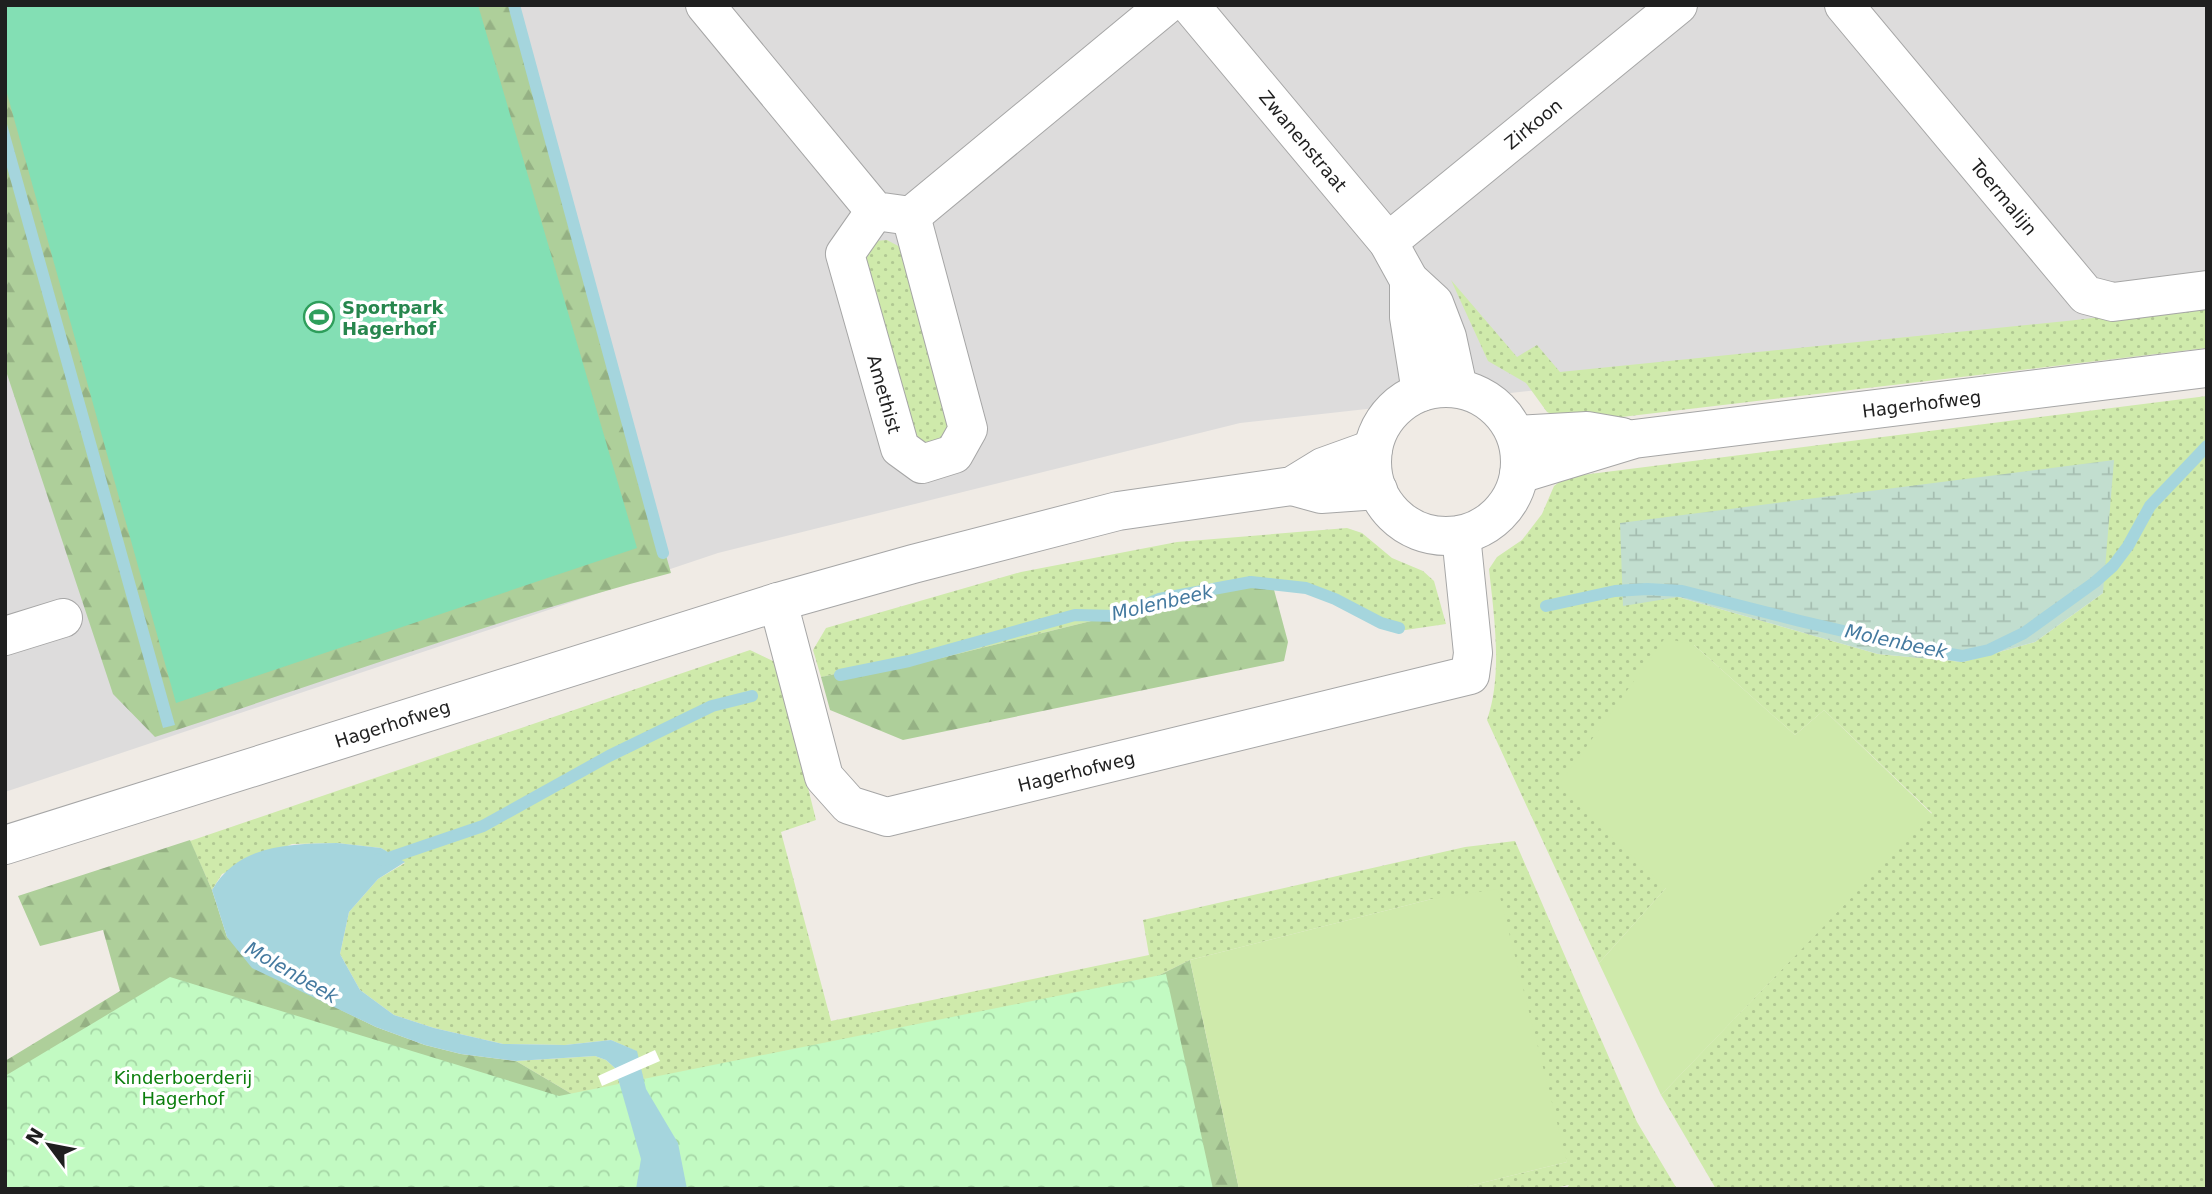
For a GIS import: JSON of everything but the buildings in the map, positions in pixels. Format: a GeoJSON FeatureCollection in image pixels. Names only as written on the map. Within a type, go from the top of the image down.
{"type":"FeatureCollection","features":[{"type":"Feature","properties":{"kind":"street","name":"Amethist"},"geometry":{"type":"LineString","coordinates":[[705,5],[893,213],[968,429],[954,454],[922,464],[900,449],[845,254],[893,213],[1166,5]]}},
{"type":"Feature","properties":{"kind":"street","name":"Zwanenstraat"},"geometry":{"type":"LineString","coordinates":[[1190,5],[1388,242],[1409,280],[1409,317],[1440,390]]}},
{"type":"Feature","properties":{"kind":"street","name":"Zirkoon"},"geometry":{"type":"LineString","coordinates":[[1388,242],[1678,5]]}},
{"type":"Feature","properties":{"kind":"street","name":"Toermalijn"},"geometry":{"type":"LineString","coordinates":[[1844,5],[2086,295],[2113,302],[2207,290]]}},
{"type":"Feature","properties":{"kind":"street","name":"Hagerhofweg"},"geometry":{"type":"LineString","coordinates":[[1519,474],[1634,439],[2207,368]]}},
{"type":"Feature","properties":{"kind":"street"},"geometry":{"type":"LineString","coordinates":[[1440,390],[1479,395],[1495,405],[1516,435],[1520,453],[1519,474],[1509,501],[1500,513],[1459,540],[1418,530],[1400,520],[1378,491],[1373,475],[1373,449],[1386,419],[1399,404],[1440,390]]}},
{"type":"Feature","properties":{"kind":"street","name":"Hagerhofweg"},"geometry":{"type":"LineString","coordinates":[[1516,435],[1587,431],[1634,439]]}},
{"type":"Feature","properties":{"kind":"street","name":"Hagerhofweg"},"geometry":{"type":"LineString","coordinates":[[7,839],[778,602],[1118,511],[1292,486],[1323,467],[1373,449]]}},
{"type":"Feature","properties":{"kind":"street","name":"Hagerhofweg"},"geometry":{"type":"LineString","coordinates":[[1292,486],[1321,494],[1378,491]]}},
{"type":"Feature","properties":{"kind":"street","name":"Hagerhofweg"},"geometry":{"type":"LineString","coordinates":[[778,602],[824,777],[849,806],[887,817],[1470,675],[1473,653],[1471,627],[1459,540]]}},
{"type":"Feature","properties":{"kind":"street"},"geometry":{"type":"LineString","coordinates":[[5,636],[63,618]]}},
{"type":"Feature","properties":{"kind":"shaded area"},"geometry":{"type":"Polygon","coordinates":[[[5,5],[2207,5],[2207,316],[1240,423],[718,553],[5,792],[5,5]]]}},
{"type":"Feature","properties":{"kind":"green space","name":"Sportpark Hagerhof"},"geometry":{"type":"Polygon","coordinates":[[[5,5],[478,5],[637,548],[176,703],[5,86],[5,5]]]}},
{"type":"Feature","properties":{"kind":"green space","name":"Sportpark Hagerhof"},"geometry":{"type":"Polygon","coordinates":[[[460,5],[510,5],[671,573],[476,630],[155,737],[113,694],[5,368],[5,58],[460,5]]]}},
{"type":"Feature","properties":{"kind":"green space"},"geometry":{"type":"Polygon","coordinates":[[[887,240],[902,248],[953,415],[943,445],[913,444],[859,255],[875,241],[887,240]]]}},
{"type":"Feature","properties":{"kind":"green space"},"geometry":{"type":"Polygon","coordinates":[[[1451,280],[1517,357],[1537,345],[1560,372],[2076,320],[2207,304],[2207,348],[1571,423],[1547,412],[1526,383],[1488,361],[1451,280]]]}},
{"type":"Feature","properties":{"kind":"green space"},"geometry":{"type":"Polygon","coordinates":[[[2207,396],[2207,1189],[1716,1189],[1661,1095],[1932,813],[1824,710],[1795,735],[1694,645],[1666,888],[1599,963],[1487,720],[1492,703],[1496,665],[1489,569],[1497,557],[1522,540],[1542,514],[1554,486],[1566,477],[2207,396]],[[2103,593],[1678,597],[1878,654],[1963,662],[2035,642],[2103,593]]]}},
{"type":"Feature","properties":{"kind":"green space"},"geometry":{"type":"Polygon","coordinates":[[[2114,460],[2103,593],[2035,642],[1963,662],[1878,654],[1678,597],[1623,606],[1620,523],[2114,460]]]}},
{"type":"Feature","properties":{"kind":"green space"},"geometry":{"type":"Polygon","coordinates":[[[1347,528],[1362,533],[1392,558],[1423,571],[1434,581],[1446,624],[1392,632],[1356,612],[1289,587],[1241,584],[892,670],[859,669],[821,677],[813,650],[826,628],[1021,572],[1177,542],[1347,528]]]}},
{"type":"Feature","properties":{"kind":"green space"},"geometry":{"type":"Polygon","coordinates":[[[1241,584],[1273,586],[1288,642],[1284,661],[903,740],[830,710],[821,677],[859,669],[892,670],[1241,584]]]}},
{"type":"Feature","properties":{"kind":"green space"},"geometry":{"type":"Polygon","coordinates":[[[1665,638],[1694,645],[1795,735],[1824,710],[1932,814],[1661,1095],[1599,963],[1666,888],[1558,786],[1665,638]]]}},
{"type":"Feature","properties":{"kind":"green space"},"geometry":{"type":"Polygon","coordinates":[[[750,650],[777,663],[816,820],[781,832],[831,1021],[1149,955],[1143,920],[1465,847],[1515,841],[1637,1122],[1677,1189],[1566,1189],[1569,1185],[1549,1189],[1457,1189],[1567,1162],[1432,899],[1190,960],[1109,1000],[887,1189],[645,1089],[636,1051],[611,1040],[565,1045],[503,1044],[434,1028],[394,1015],[360,990],[340,954],[349,912],[378,879],[405,863],[381,848],[337,843],[292,844],[222,874],[212,890],[190,841],[750,650]]]}},
{"type":"Feature","properties":{"kind":"green space"},"geometry":{"type":"Polygon","coordinates":[[[190,840],[212,890],[227,937],[341,1010],[376,1027],[425,1045],[461,1054],[516,1061],[587,1103],[180,1189],[5,1189],[5,1061],[120,991],[103,930],[40,946],[18,896],[190,840]]]}},
{"type":"Feature","properties":{"kind":"green space"},"geometry":{"type":"Polygon","coordinates":[[[1498,889],[1567,1162],[1457,1189],[1239,1189],[1190,960],[1432,899],[1498,889]]]}},
{"type":"Feature","properties":{"kind":"green space"},"geometry":{"type":"Polygon","coordinates":[[[1190,960],[1239,1189],[1139,1189],[1109,1000],[1190,960]]]}},
{"type":"Feature","properties":{"kind":"green space","name":"Kinderboerderij Hagerhof"},"geometry":{"type":"Polygon","coordinates":[[[1166,974],[1213,1189],[5,1189],[5,1076],[170,977],[559,1096],[1166,974]]]}},
{"type":"Feature","properties":{"kind":"green space"},"geometry":{"type":"Polygon","coordinates":[[[595,1056],[606,1060],[615,1068],[641,1159],[587,1103],[516,1061],[595,1056]]]}},
{"type":"Feature","properties":{"kind":"water"},"geometry":{"type":"Polygon","coordinates":[[[5,117],[175,725],[163,728],[5,160],[5,117]]]}},
{"type":"Feature","properties":{"kind":"water"},"geometry":{"type":"Polygon","coordinates":[[[337,843],[381,848],[405,862],[378,879],[349,912],[340,954],[360,990],[394,1015],[434,1028],[503,1044],[565,1045],[611,1040],[637,1051],[646,1089],[678,1143],[687,1189],[636,1189],[641,1159],[615,1068],[606,1060],[595,1056],[516,1061],[461,1054],[425,1045],[376,1027],[252,968],[227,937],[212,890],[236,863],[251,855],[283,846],[337,843]]]}},
{"type":"Feature","properties":{"kind":"pier"},"geometry":{"type":"Polygon","coordinates":[[[655,1050],[660,1061],[602,1086],[598,1076],[655,1050]]]}},
{"type":"Feature","properties":{"kind":"waterway"},"geometry":{"type":"LineString","coordinates":[[514,5],[663,553]]}},
{"type":"Feature","properties":{"kind":"waterway","name":"Molenbeek"},"geometry":{"type":"LineString","coordinates":[[1546,606],[1615,591],[1682,591],[1921,649],[1962,656],[1989,650],[2024,633],[2113,566],[2128,546],[2150,506],[2207,446]]}},
{"type":"Feature","properties":{"kind":"waterway","name":"Molenbeek"},"geometry":{"type":"LineString","coordinates":[[840,675],[909,661],[1075,615],[1118,616],[1159,599],[1251,582],[1306,588],[1335,599],[1381,623],[1399,628]]}},
{"type":"Feature","properties":{"kind":"waterway","name":"Molenbeek"},"geometry":{"type":"LineString","coordinates":[[379,859],[383,860],[483,826],[609,756],[712,706],[752,696]]}},
{"type":"Feature","properties":{"kind":"place","name":"Sportpark Hagerhof"},"geometry":{"type":"Point","coordinates":[319,317]}}]}
